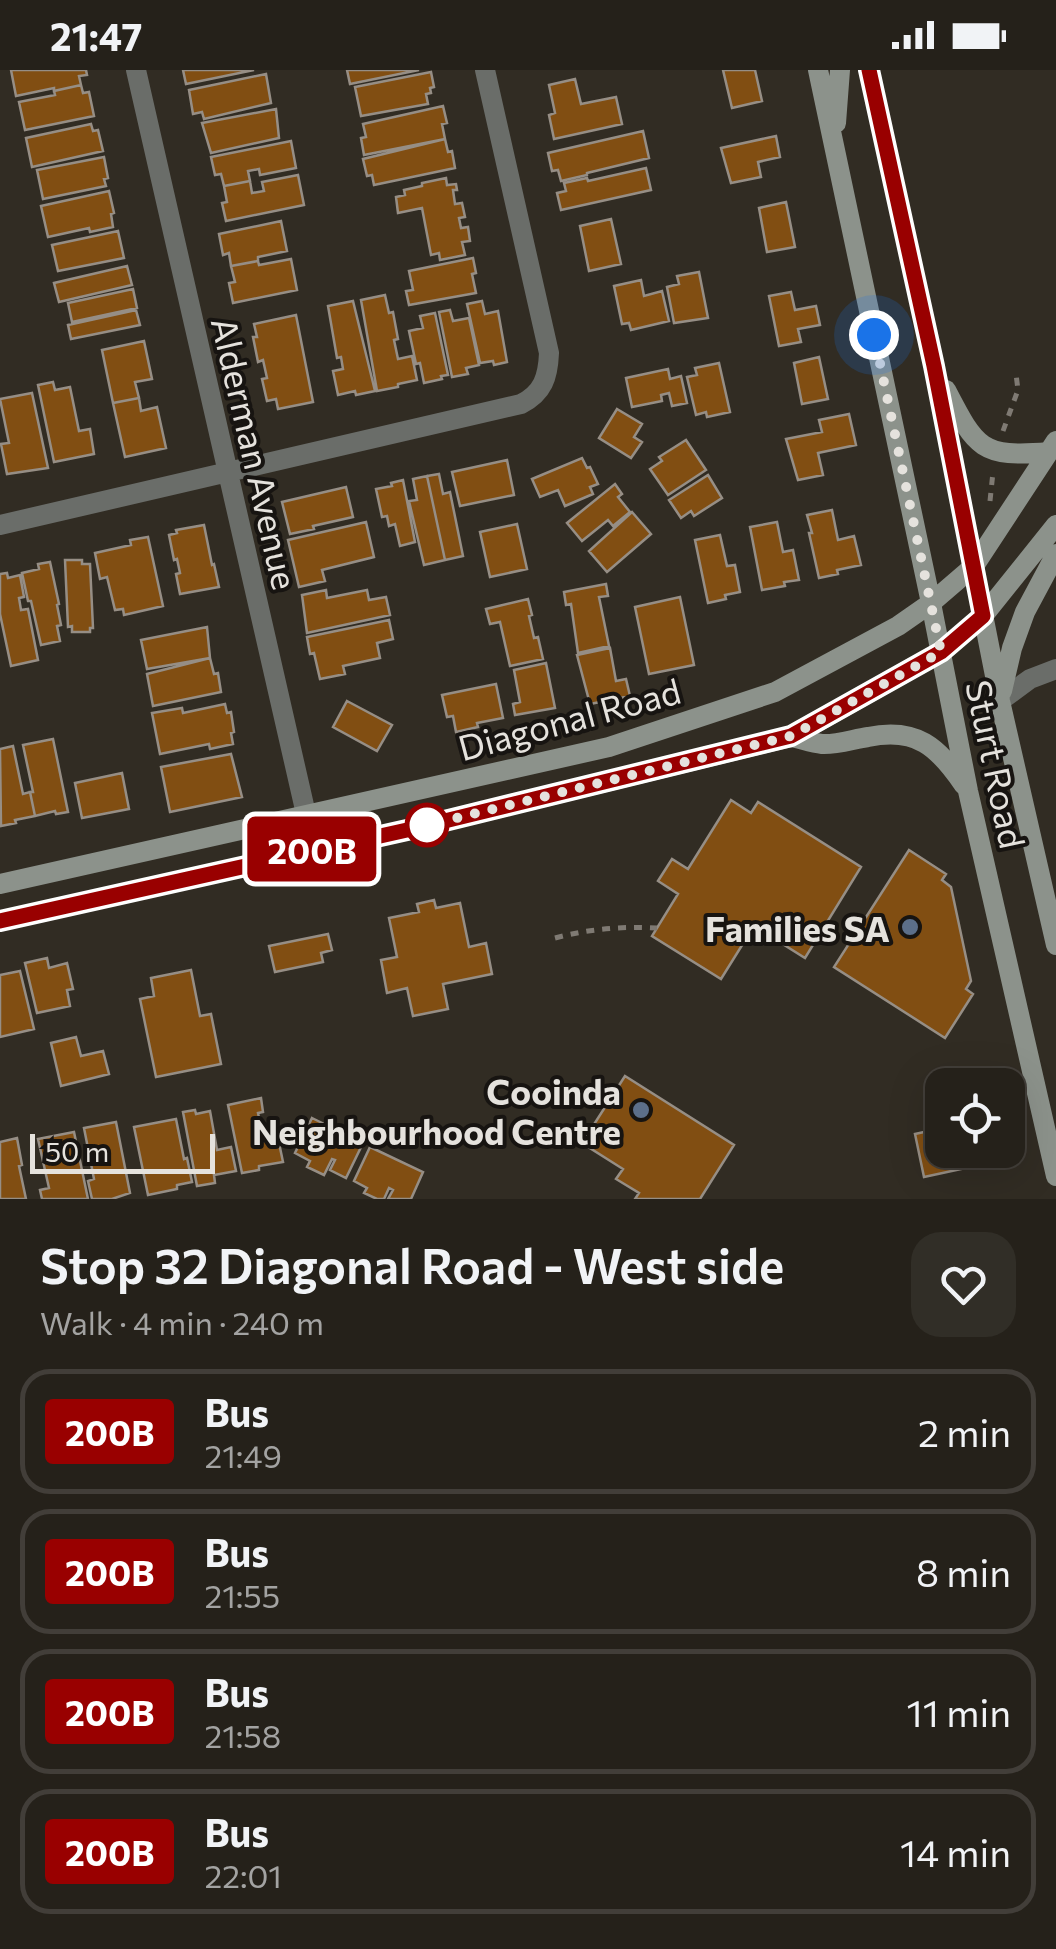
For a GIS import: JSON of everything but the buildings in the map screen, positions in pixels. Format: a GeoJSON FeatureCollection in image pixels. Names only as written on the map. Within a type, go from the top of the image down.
{"type":"FeatureCollection","features":[{"type":"Feature","properties":{"kind":"main road","name":"Sturt Road"},"geometry":{"type":"LineString","coordinates":[[818,70],[968,791],[1056,1176]]}},
{"type":"Feature","properties":{"kind":"main road"},"geometry":{"type":"LineString","coordinates":[[834,146],[840,70]]}},
{"type":"Feature","properties":{"kind":"main road","name":"Sturt Road"},"geometry":{"type":"LineString","coordinates":[[870,70],[1000,701],[1056,945]]}},
{"type":"Feature","properties":{"kind":"main road"},"geometry":{"type":"LineString","coordinates":[[934,366],[965,426],[989,451],[1015,455],[1052,446]]}},
{"type":"Feature","properties":{"kind":"main road","name":"Diagonal Road"},"geometry":{"type":"LineString","coordinates":[[0,884],[608,747],[775,692],[898,626],[974,566],[1052,446]]}},
{"type":"Feature","properties":{"kind":"main road","name":"Diagonal Road"},"geometry":{"type":"LineString","coordinates":[[0,920],[416,828],[791,736],[941,652],[983,616],[1056,525]]}},
{"type":"Feature","properties":{"kind":"main road"},"geometry":{"type":"LineString","coordinates":[[1000,701],[1025,612],[1056,554]]}},
{"type":"Feature","properties":{"kind":"main road"},"geometry":{"type":"LineString","coordinates":[[791,736],[823,744],[878,735],[908,737],[938,750],[968,791]]}},
{"type":"Feature","properties":{"kind":"street","name":"Alderman Avenue"},"geometry":{"type":"LineString","coordinates":[[136,70],[314,849]]}},
{"type":"Feature","properties":{"kind":"street"},"geometry":{"type":"LineString","coordinates":[[0,524],[520,404],[532,398],[542,388],[549,354],[485,70]]}},
{"type":"Feature","properties":{"kind":"street"},"geometry":{"type":"LineString","coordinates":[[1000,701],[1030,679],[1056,669]]}},
{"type":"Feature","properties":{"kind":"path"},"geometry":{"type":"LineString","coordinates":[[1004,431],[1018,390],[1016,374]]}},
{"type":"Feature","properties":{"kind":"path"},"geometry":{"type":"LineString","coordinates":[[990,513],[993,470]]}},
{"type":"Feature","properties":{"kind":"path"},"geometry":{"type":"LineString","coordinates":[[555,938],[586,930],[657,928]]}},
{"type":"Feature","properties":{"kind":"bus line","name":"200B"},"geometry":{"type":"LineString","coordinates":[[0,921],[416,828],[791,736],[941,652],[983,616],[934,366],[869,70]]}},
{"type":"Feature","properties":{"kind":"place","name":"Families SA"},"geometry":{"type":"Point","coordinates":[910,927]}},
{"type":"Feature","properties":{"kind":"place","name":"Cooinda Neighbourhood Centre"},"geometry":{"type":"Point","coordinates":[641,1110]}},
{"type":"Feature","properties":{"kind":"route"},"geometry":{"type":"LineString","coordinates":[[427,825],[416,828],[791,736],[941,652],[874,335]]}}]}
